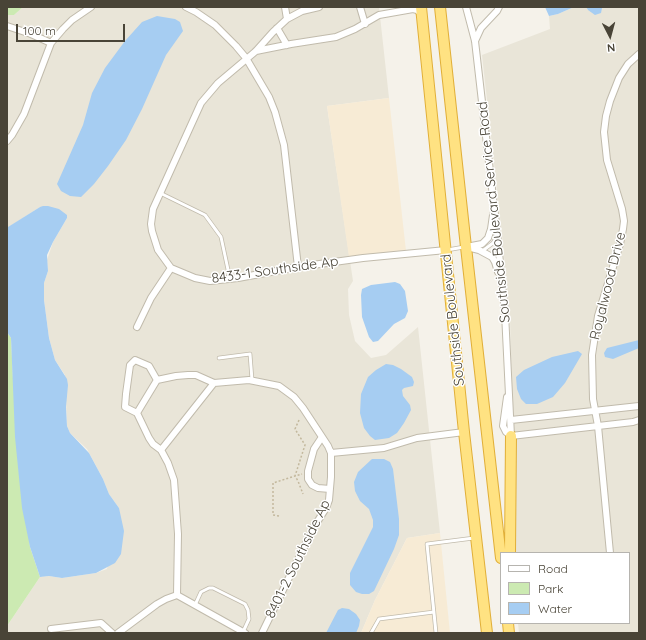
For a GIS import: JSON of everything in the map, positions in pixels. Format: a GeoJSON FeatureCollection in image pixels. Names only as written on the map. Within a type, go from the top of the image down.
{"type":"FeatureCollection","features":[{"type":"Feature","properties":{"kind":"highway","name":"Southside Boulevard"},"geometry":{"type":"LineString","coordinates":[[440,7],[500,552]]}},
{"type":"Feature","properties":{"kind":"highway","name":"Southside Boulevard"},"geometry":{"type":"LineString","coordinates":[[421,11],[486,633]]}},
{"type":"Feature","properties":{"kind":"highway"},"geometry":{"type":"LineString","coordinates":[[510,552],[511,436]]}},
{"type":"Feature","properties":{"kind":"street"},"geometry":{"type":"LineString","coordinates":[[7,141],[24,114],[51,43],[63,28],[91,7]]}},
{"type":"Feature","properties":{"kind":"street"},"geometry":{"type":"LineString","coordinates":[[186,7],[215,25],[246,58],[269,97],[281,130],[298,267]]}},
{"type":"Feature","properties":{"kind":"street"},"geometry":{"type":"LineString","coordinates":[[285,7],[287,19]]}},
{"type":"Feature","properties":{"kind":"street"},"geometry":{"type":"LineString","coordinates":[[137,327],[151,298],[171,268],[154,242],[151,224],[153,209],[201,103],[218,83],[256,51],[287,19],[309,8],[319,7]]}},
{"type":"Feature","properties":{"kind":"street"},"geometry":{"type":"LineString","coordinates":[[360,7],[365,24]]}},
{"type":"Feature","properties":{"kind":"street","name":"Southside Boulevard Service Road"},"geometry":{"type":"LineString","coordinates":[[466,7],[475,41],[498,236],[503,287],[511,436]]}},
{"type":"Feature","properties":{"kind":"street"},"geometry":{"type":"LineString","coordinates":[[475,41],[481,28],[499,7]]}},
{"type":"Feature","properties":{"kind":"street"},"geometry":{"type":"LineString","coordinates":[[256,51],[336,37],[365,24],[379,15],[413,9],[421,11]]}},
{"type":"Feature","properties":{"kind":"street"},"geometry":{"type":"LineString","coordinates":[[7,26],[32,34],[51,43]]}},
{"type":"Feature","properties":{"kind":"street"},"geometry":{"type":"LineString","coordinates":[[277,28],[287,45]]}},
{"type":"Feature","properties":{"kind":"street","name":"Royalwood Drive"},"geometry":{"type":"LineString","coordinates":[[610,552],[598,426],[593,399],[592,368],[594,336],[598,316],[620,244],[623,229],[622,209],[606,160],[604,132],[610,101],[619,78],[628,64],[639,54]]}},
{"type":"Feature","properties":{"kind":"street"},"geometry":{"type":"LineString","coordinates":[[466,247],[482,244],[488,238],[492,229],[494,201]]}},
{"type":"Feature","properties":{"kind":"street"},"geometry":{"type":"LineString","coordinates":[[466,247],[492,257],[496,262],[503,287]]}},
{"type":"Feature","properties":{"kind":"street","name":"8433-1 Southside Ap"},"geometry":{"type":"LineString","coordinates":[[171,268],[195,278],[210,281],[363,258],[446,250]]}},
{"type":"Feature","properties":{"kind":"street"},"geometry":{"type":"LineString","coordinates":[[158,380],[149,366],[135,360],[130,365],[125,407],[138,413],[149,438],[153,444],[161,450],[171,470],[174,480],[178,534],[178,595]]}},
{"type":"Feature","properties":{"kind":"street"},"geometry":{"type":"LineString","coordinates":[[138,413],[158,380],[176,376],[196,375],[214,383],[252,380],[279,386],[286,390],[303,408],[331,453],[384,448],[405,440],[464,432]]}},
{"type":"Feature","properties":{"kind":"street"},"geometry":{"type":"LineString","coordinates":[[161,450],[214,383]]}},
{"type":"Feature","properties":{"kind":"street","name":"Southside Boulevard Service Road"},"geometry":{"type":"LineString","coordinates":[[508,383],[504,426],[506,432],[511,436]]}},
{"type":"Feature","properties":{"kind":"street"},"geometry":{"type":"LineString","coordinates":[[511,420],[639,406]]}},
{"type":"Feature","properties":{"kind":"street"},"geometry":{"type":"LineString","coordinates":[[511,436],[639,420]]}},
{"type":"Feature","properties":{"kind":"street"},"geometry":{"type":"LineString","coordinates":[[322,437],[314,449],[308,479],[312,485],[318,488],[330,489]]}},
{"type":"Feature","properties":{"kind":"street","name":"8401-2 Southside Ap"},"geometry":{"type":"LineString","coordinates":[[262,633],[300,553],[326,508],[329,500],[330,489],[331,453]]}},
{"type":"Feature","properties":{"kind":"street"},"geometry":{"type":"LineString","coordinates":[[118,633],[157,604],[178,595],[244,632]]}},
{"type":"Feature","properties":{"kind":"street"},"geometry":{"type":"LineString","coordinates":[[51,629],[102,623],[112,633]]}},
{"type":"Feature","properties":{"kind":"lane"},"geometry":{"type":"LineString","coordinates":[[160,193],[206,215],[221,237],[230,279]]}},
{"type":"Feature","properties":{"kind":"lane"},"geometry":{"type":"LineString","coordinates":[[481,252],[493,243],[498,236]]}},
{"type":"Feature","properties":{"kind":"lane"},"geometry":{"type":"LineString","coordinates":[[446,250],[466,247]]}},
{"type":"Feature","properties":{"kind":"lane"},"geometry":{"type":"LineString","coordinates":[[219,358],[250,354],[252,380]]}},
{"type":"Feature","properties":{"kind":"lane"},"geometry":{"type":"LineString","coordinates":[[436,633],[427,544],[476,538]]}},
{"type":"Feature","properties":{"kind":"lane"},"geometry":{"type":"LineString","coordinates":[[195,605],[201,592],[209,588],[213,588],[245,604],[248,610],[249,619],[244,632]]}},
{"type":"Feature","properties":{"kind":"lane"},"geometry":{"type":"LineString","coordinates":[[371,633],[379,619],[434,612]]}},
{"type":"Feature","properties":{"kind":"path"},"geometry":{"type":"LineString","coordinates":[[299,420],[295,429],[305,445],[295,476],[303,494]]}},
{"type":"Feature","properties":{"kind":"path"},"geometry":{"type":"LineString","coordinates":[[279,516],[272,515],[273,483],[308,473]]}},
{"type":"Feature","properties":{"kind":"shaded area"},"geometry":{"type":"Polygon","coordinates":[[[23,7],[379,7],[389,98],[327,106],[353,281],[348,289],[349,315],[355,341],[371,358],[386,355],[418,327],[440,533],[407,538],[375,600],[361,633],[7,633],[7,626],[40,577],[49,576],[62,578],[96,573],[107,569],[119,508],[109,494],[87,449],[70,433],[67,426],[65,375],[55,360],[49,338],[44,300],[44,283],[48,271],[47,260],[53,242],[67,218],[67,215],[40,207],[9,227],[7,230],[7,15],[14,15],[23,7]]]}},
{"type":"Feature","properties":{"kind":"shaded area"},"geometry":{"type":"Polygon","coordinates":[[[574,7],[586,7],[588,10],[602,8],[600,7],[639,7],[639,633],[519,633],[518,624],[630,624],[630,552],[516,552],[510,318],[482,55],[550,29],[549,16],[574,7]]]}},
{"type":"Feature","properties":{"kind":"shaded area"},"geometry":{"type":"Polygon","coordinates":[[[389,98],[406,251],[349,257],[327,106],[389,98]]]}},
{"type":"Feature","properties":{"kind":"shaded area"},"geometry":{"type":"Polygon","coordinates":[[[440,533],[450,633],[361,633],[375,600],[407,538],[440,533]]]}},
{"type":"Feature","properties":{"kind":"green space"},"geometry":{"type":"Polygon","coordinates":[[[7,7],[23,7],[14,15],[7,15],[7,7]]]}},
{"type":"Feature","properties":{"kind":"green space"},"geometry":{"type":"Polygon","coordinates":[[[7,332],[11,338],[13,378],[30,547],[40,577],[7,626],[7,332]]]}},
{"type":"Feature","properties":{"kind":"water"},"geometry":{"type":"Polygon","coordinates":[[[545,7],[574,7],[549,16],[545,7]]]}},
{"type":"Feature","properties":{"kind":"water"},"geometry":{"type":"Polygon","coordinates":[[[586,7],[600,7],[602,8],[601,13],[595,15],[586,7]]]}},
{"type":"Feature","properties":{"kind":"water"},"geometry":{"type":"Polygon","coordinates":[[[157,16],[175,19],[180,22],[183,31],[166,55],[142,109],[126,140],[94,184],[81,197],[70,196],[61,191],[57,184],[83,125],[92,93],[105,68],[125,41],[142,22],[157,16]]]}},
{"type":"Feature","properties":{"kind":"water"},"geometry":{"type":"Polygon","coordinates":[[[43,206],[59,209],[67,215],[67,218],[47,255],[48,271],[44,283],[44,300],[49,338],[55,360],[67,379],[67,426],[70,433],[89,453],[109,494],[119,508],[124,531],[121,554],[115,563],[96,573],[62,578],[49,576],[40,577],[30,547],[22,508],[15,437],[11,338],[7,332],[7,230],[8,227],[43,206]]]}},
{"type":"Feature","properties":{"kind":"water"},"geometry":{"type":"Polygon","coordinates":[[[395,282],[400,284],[405,291],[408,311],[405,318],[394,324],[378,341],[373,342],[369,337],[362,317],[362,289],[371,285],[395,282]]]}},
{"type":"Feature","properties":{"kind":"water"},"geometry":{"type":"Polygon","coordinates":[[[639,340],[639,348],[613,359],[605,357],[604,353],[607,348],[639,340]]]}},
{"type":"Feature","properties":{"kind":"water"},"geometry":{"type":"Polygon","coordinates":[[[578,351],[582,354],[565,383],[553,397],[537,404],[526,404],[521,399],[517,389],[516,377],[524,370],[552,357],[578,351]]]}},
{"type":"Feature","properties":{"kind":"water"},"geometry":{"type":"Polygon","coordinates":[[[386,364],[393,365],[401,369],[412,377],[414,382],[413,386],[402,390],[403,396],[410,405],[411,410],[397,433],[389,438],[375,440],[364,428],[360,413],[361,394],[368,377],[386,364]]]}},
{"type":"Feature","properties":{"kind":"water"},"geometry":{"type":"Polygon","coordinates":[[[372,459],[384,459],[390,462],[393,469],[399,519],[399,535],[374,591],[369,594],[362,594],[356,592],[350,585],[350,573],[373,527],[373,520],[369,509],[360,501],[355,491],[354,482],[358,472],[372,459]]]}},
{"type":"Feature","properties":{"kind":"water"},"geometry":{"type":"Polygon","coordinates":[[[342,608],[349,609],[356,614],[360,620],[356,633],[326,633],[338,610],[342,608]]]}}]}
